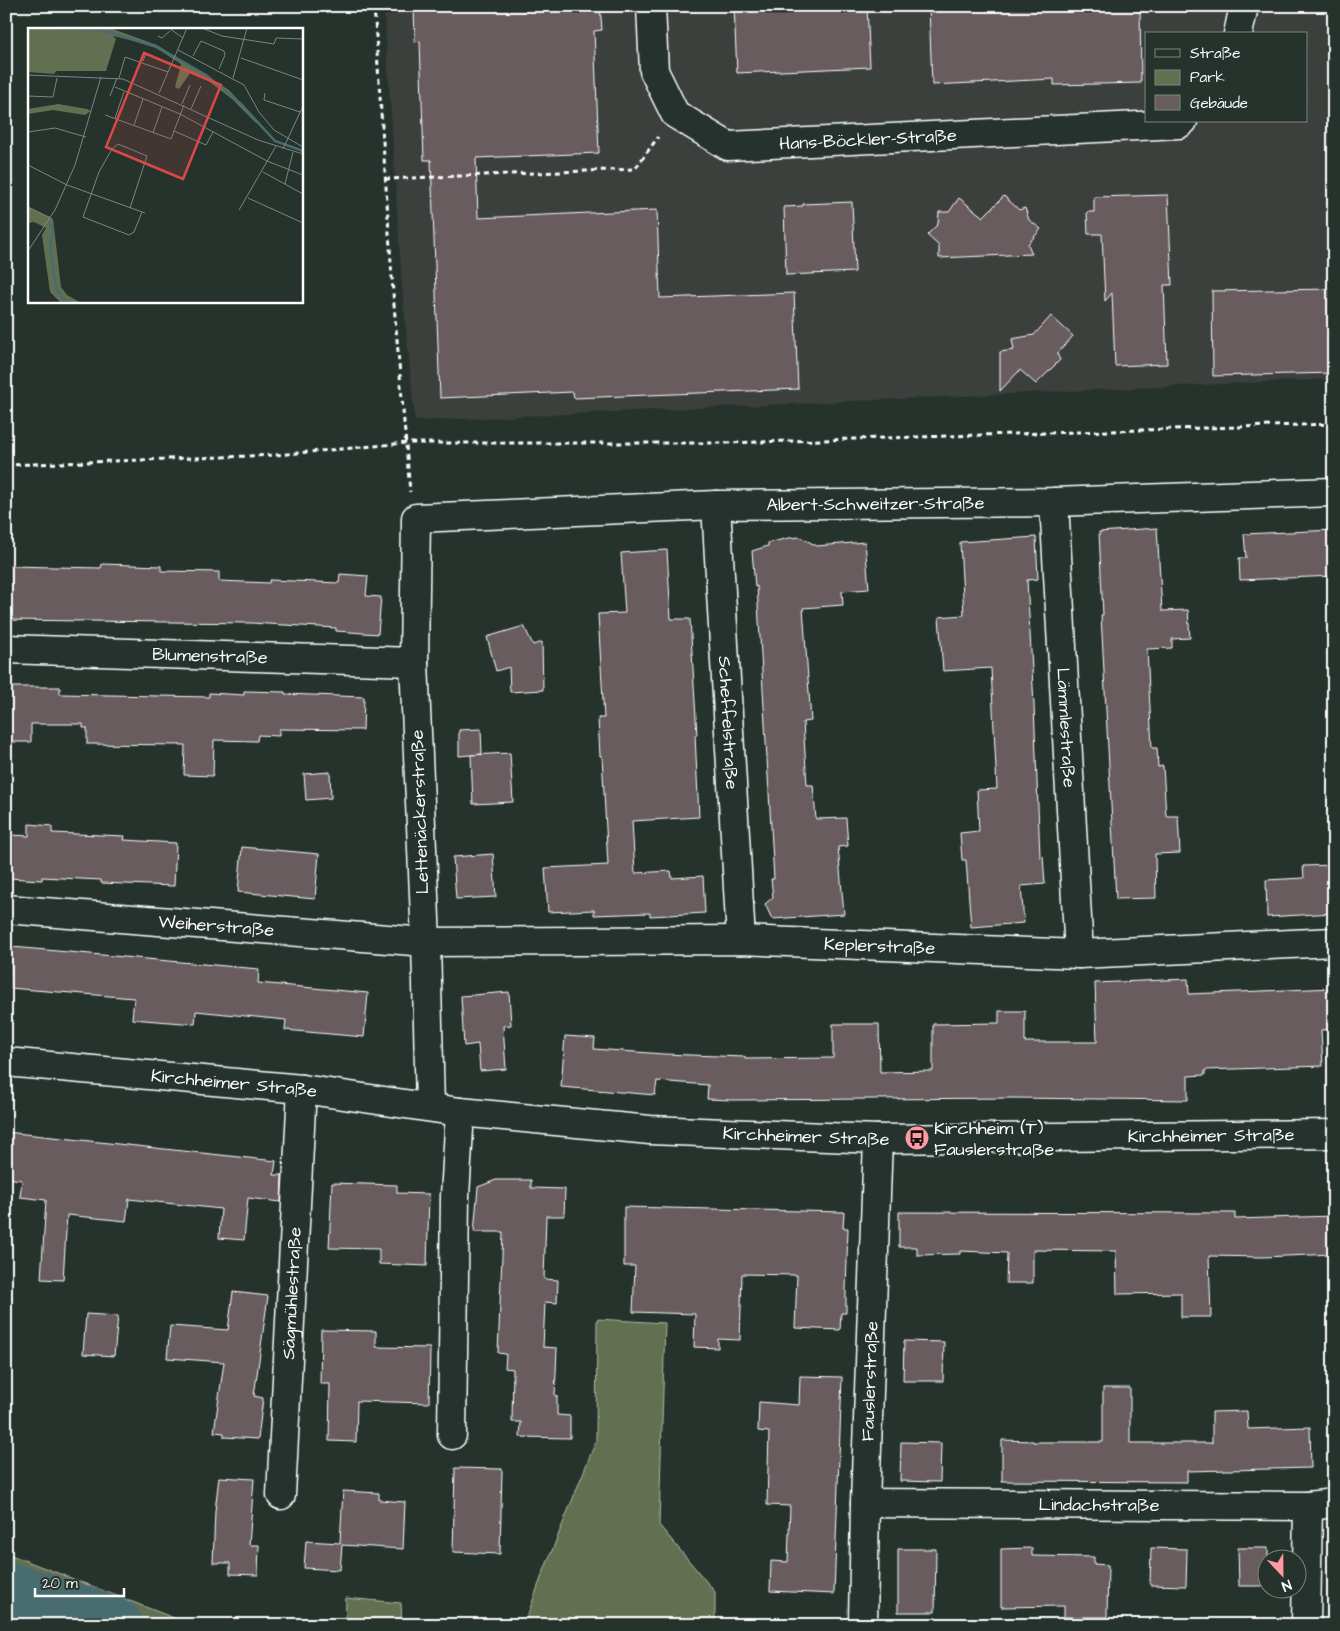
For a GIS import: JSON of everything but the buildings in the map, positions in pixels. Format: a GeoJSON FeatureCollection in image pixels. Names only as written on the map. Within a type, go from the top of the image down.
{"type":"FeatureCollection","features":[{"type":"Feature","properties":{"kind":"street"},"geometry":{"type":"LineString","coordinates":[[651,6],[654,71],[675,114]]}},
{"type":"Feature","properties":{"kind":"street"},"geometry":{"type":"LineString","coordinates":[[1238,32],[1244,6]]}},
{"type":"Feature","properties":{"kind":"street","name":"Hans-Böckler-Straße"},"geometry":{"type":"LineString","coordinates":[[675,114],[728,146],[1179,124],[1181,122]]}},
{"type":"Feature","properties":{"kind":"street","name":"Albert-Schweitzer-Straße"},"geometry":{"type":"LineString","coordinates":[[416,518],[716,506],[1054,502],[1334,492]]}},
{"type":"Feature","properties":{"kind":"street","name":"Lämmlestraße"},"geometry":{"type":"LineString","coordinates":[[1054,502],[1079,954]]}},
{"type":"Feature","properties":{"kind":"street","name":"Scheffelstraße"},"geometry":{"type":"LineString","coordinates":[[716,506],[741,940]]}},
{"type":"Feature","properties":{"kind":"street","name":"Lettenäckerstraße"},"geometry":{"type":"LineString","coordinates":[[416,518],[414,662],[426,942],[430,1106]]}},
{"type":"Feature","properties":{"kind":"street","name":"Blumenstraße"},"geometry":{"type":"LineString","coordinates":[[6,649],[414,662]]}},
{"type":"Feature","properties":{"kind":"street","name":"Weiherstraße"},"geometry":{"type":"LineString","coordinates":[[6,909],[426,942]]}},
{"type":"Feature","properties":{"kind":"street","name":"Keplerstraße"},"geometry":{"type":"LineString","coordinates":[[426,942],[741,940],[1079,954],[1334,942]]}},
{"type":"Feature","properties":{"kind":"street","name":"Kirchheimer Straße"},"geometry":{"type":"LineString","coordinates":[[6,1062],[302,1090],[430,1106],[460,1112],[650,1130],[878,1139],[1334,1134]]}},
{"type":"Feature","properties":{"kind":"street","name":"Sägmühlestraße"},"geometry":{"type":"LineString","coordinates":[[281,1495],[302,1090]]}},
{"type":"Feature","properties":{"kind":"street"},"geometry":{"type":"LineString","coordinates":[[452,1435],[455,1196],[460,1112]]}},
{"type":"Feature","properties":{"kind":"street","name":"Fauslerstraße"},"geometry":{"type":"LineString","coordinates":[[863,1625],[864,1503],[878,1139]]}},
{"type":"Feature","properties":{"kind":"street","name":"Lindachstraße"},"geometry":{"type":"LineString","coordinates":[[864,1503],[1321,1505]]}},
{"type":"Feature","properties":{"kind":"street"},"geometry":{"type":"LineString","coordinates":[[1306,1625],[1321,1505]]}},
{"type":"Feature","properties":{"kind":"path"},"geometry":{"type":"LineString","coordinates":[[374,6],[393,293],[412,514],[416,518]]}},
{"type":"Feature","properties":{"kind":"path"},"geometry":{"type":"LineString","coordinates":[[386,179],[635,169],[675,114]]}},
{"type":"Feature","properties":{"kind":"path"},"geometry":{"type":"LineString","coordinates":[[6,465],[276,455],[406,443],[726,444],[1334,424]]}},
{"type":"Feature","properties":{"kind":"shaded area"},"geometry":{"type":"Polygon","coordinates":[[[384,6],[1334,6],[1334,379],[415,421],[402,287],[384,6]]]}},
{"type":"Feature","properties":{"kind":"green space"},"geometry":{"type":"Polygon","coordinates":[[[597,1319],[665,1323],[659,1525],[715,1592],[715,1625],[524,1625],[596,1441],[597,1319]]]}},
{"type":"Feature","properties":{"kind":"green space"},"geometry":{"type":"Polygon","coordinates":[[[6,1553],[192,1625],[6,1625],[6,1553]]]}},
{"type":"Feature","properties":{"kind":"green space"},"geometry":{"type":"Polygon","coordinates":[[[346,1598],[401,1603],[402,1625],[345,1625],[346,1598]]]}},
{"type":"Feature","properties":{"kind":"waterway"},"geometry":{"type":"LineString","coordinates":[[6,1588],[91,1615],[116,1625]]}},
{"type":"Feature","properties":{"kind":"place","name":"Kirchheim (T) Fauslerstraße"},"geometry":{"type":"Point","coordinates":[917,1138]}}]}
